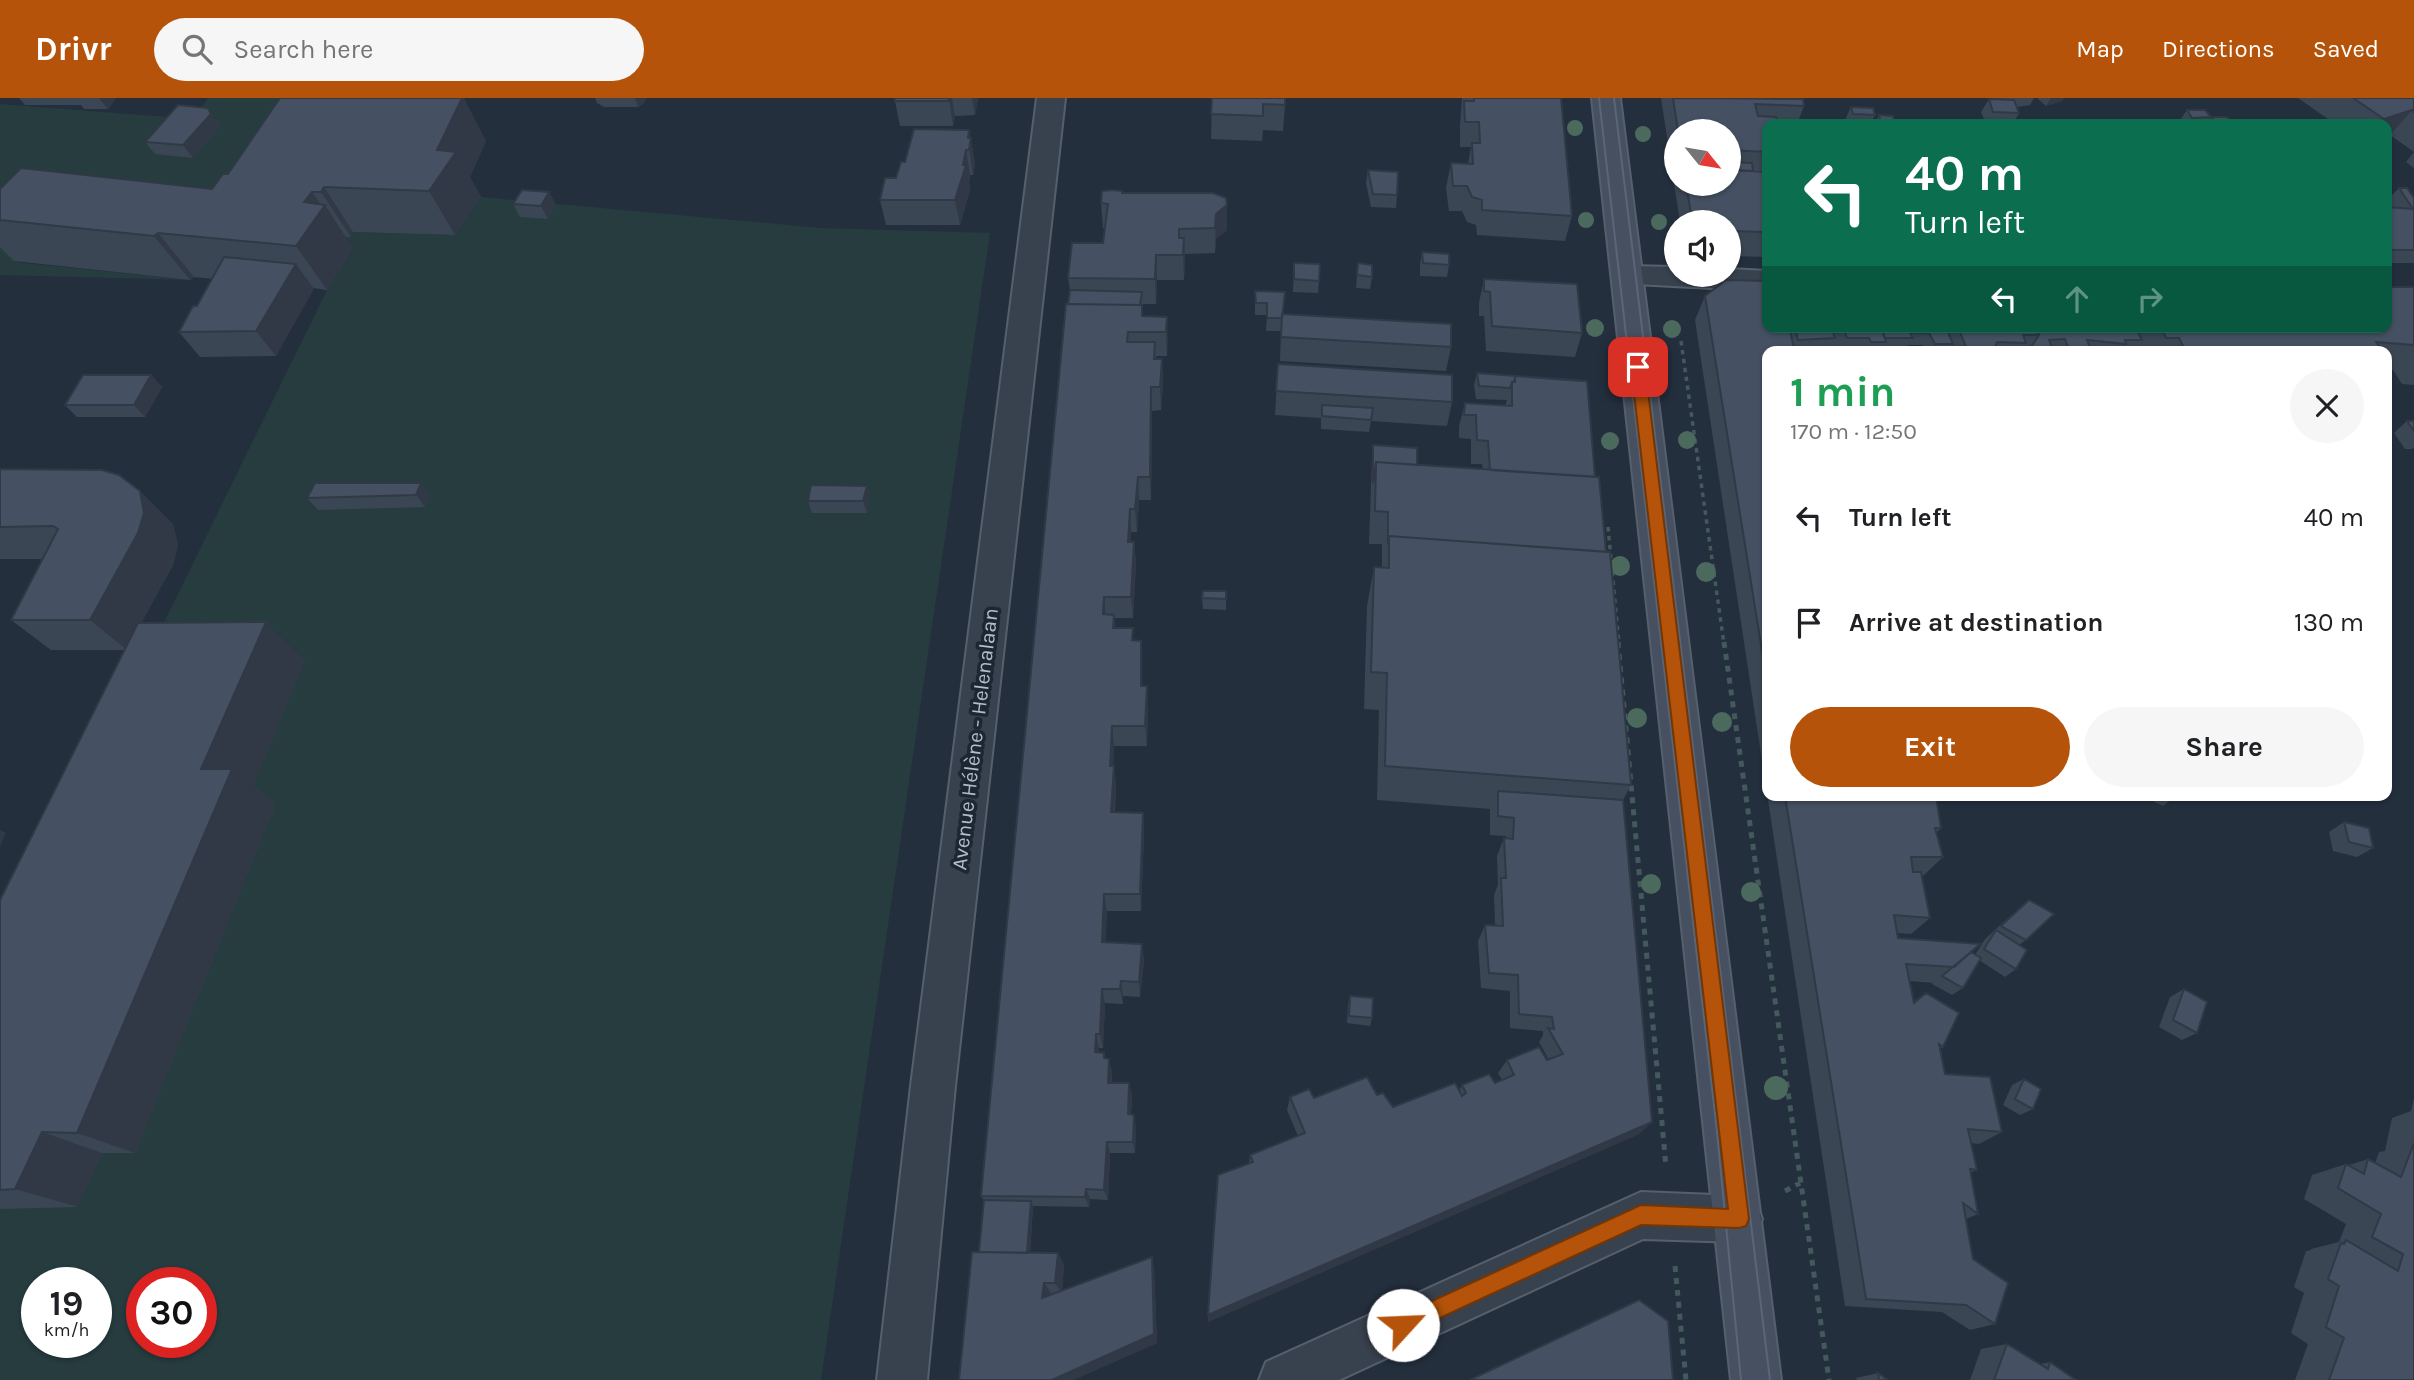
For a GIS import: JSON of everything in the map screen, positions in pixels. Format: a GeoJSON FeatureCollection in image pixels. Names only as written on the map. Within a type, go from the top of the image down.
{"type":"FeatureCollection","features":[{"type":"Feature","properties":{"kind":"main road"},"geometry":{"type":"LineString","coordinates":[[1606,98],[1756,1380]]}},
{"type":"Feature","properties":{"kind":"street","name":"Avenue Hélène - Helenalaan"},"geometry":{"type":"LineString","coordinates":[[902,1380],[936,1059],[1051,98]]}},
{"type":"Feature","properties":{"kind":"street"},"geometry":{"type":"LineString","coordinates":[[1627,276],[1664,278]]}},
{"type":"Feature","properties":{"kind":"street"},"geometry":{"type":"LineString","coordinates":[[1741,280],[1762,281]]}},
{"type":"Feature","properties":{"kind":"street"},"geometry":{"type":"LineString","coordinates":[[1284,1380],[1641,1215],[1739,1219]]}},
{"type":"Feature","properties":{"kind":"path"},"geometry":{"type":"LineString","coordinates":[[1673,287],[1829,1380]]}},
{"type":"Feature","properties":{"kind":"path"},"geometry":{"type":"LineString","coordinates":[[1607,516],[1686,1380]]}},
{"type":"Feature","properties":{"kind":"green space"},"geometry":{"type":"Polygon","coordinates":[[[208,98],[420,98],[260,219],[15,262],[190,280],[0,275],[0,104],[193,119],[208,98]]]}},
{"type":"Feature","properties":{"kind":"green space"},"geometry":{"type":"Polygon","coordinates":[[[481,197],[822,228],[990,233],[821,1380],[0,1380],[0,957],[327,290],[354,251],[342,237],[351,236],[353,232],[455,235],[481,197]]]}},
{"type":"Feature","properties":{"kind":"building"},"geometry":{"type":"Polygon","coordinates":[[[280,98],[462,98],[437,150],[456,152],[429,191],[324,187],[321,192],[312,192],[304,202],[325,205],[296,246],[158,233],[154,236],[0,220],[0,189],[21,168],[212,189],[223,174],[228,174],[280,98]]]}},
{"type":"Feature","properties":{"kind":"building"},"geometry":{"type":"Polygon","coordinates":[[[895,98],[949,98],[949,101],[895,101],[895,98]]]}},
{"type":"Feature","properties":{"kind":"building"},"geometry":{"type":"Polygon","coordinates":[[[1212,98],[1285,98],[1285,105],[1263,104],[1263,116],[1211,114],[1212,98]]]}},
{"type":"Feature","properties":{"kind":"building"},"geometry":{"type":"Polygon","coordinates":[[[1474,98],[1561,98],[1572,216],[1482,210],[1482,200],[1472,197],[1467,186],[1453,186],[1451,163],[1473,164],[1472,143],[1480,143],[1479,122],[1465,122],[1464,101],[1474,101],[1474,98]]]}},
{"type":"Feature","properties":{"kind":"building"},"geometry":{"type":"Polygon","coordinates":[[[1673,98],[1803,99],[1804,106],[1755,104],[1758,116],[1777,119],[1762,119],[1762,152],[1741,151],[1741,119],[1676,119],[1673,98]]]}},
{"type":"Feature","properties":{"kind":"building"},"geometry":{"type":"Polygon","coordinates":[[[2353,98],[2414,98],[2414,112],[2412,110],[2384,119],[2353,98]]]}},
{"type":"Feature","properties":{"kind":"building"},"geometry":{"type":"Polygon","coordinates":[[[1989,99],[2014,100],[2019,113],[1993,112],[1989,99]]]}},
{"type":"Feature","properties":{"kind":"building"},"geometry":{"type":"Polygon","coordinates":[[[178,105],[208,108],[211,114],[183,145],[145,142],[178,105]]]}},
{"type":"Feature","properties":{"kind":"building"},"geometry":{"type":"Polygon","coordinates":[[[1851,107],[1873,108],[1875,115],[1853,114],[1851,107]]]}},
{"type":"Feature","properties":{"kind":"building"},"geometry":{"type":"Polygon","coordinates":[[[2187,110],[2205,110],[2211,117],[2192,118],[2187,110]]]}},
{"type":"Feature","properties":{"kind":"building"},"geometry":{"type":"Polygon","coordinates":[[[1879,115],[1893,116],[1894,119],[1880,119],[1879,115]]]}},
{"type":"Feature","properties":{"kind":"building"},"geometry":{"type":"Polygon","coordinates":[[[914,129],[969,130],[969,150],[966,150],[963,165],[966,165],[955,200],[880,200],[885,178],[896,178],[901,162],[905,162],[914,129]]]}},
{"type":"Feature","properties":{"kind":"building"},"geometry":{"type":"Polygon","coordinates":[[[1741,163],[1752,163],[1753,171],[1741,170],[1741,163]]]}},
{"type":"Feature","properties":{"kind":"building"},"geometry":{"type":"Polygon","coordinates":[[[1368,170],[1398,172],[1397,195],[1373,194],[1368,170]]]}},
{"type":"Feature","properties":{"kind":"building"},"geometry":{"type":"Polygon","coordinates":[[[1741,171],[1762,172],[1762,232],[1741,231],[1741,210],[1690,210],[1688,196],[1741,196],[1741,171]]]}},
{"type":"Feature","properties":{"kind":"building"},"geometry":{"type":"Polygon","coordinates":[[[2399,188],[2407,188],[2414,198],[2414,250],[2392,250],[2392,207],[2413,209],[2399,188]]]}},
{"type":"Feature","properties":{"kind":"building"},"geometry":{"type":"Polygon","coordinates":[[[522,190],[549,192],[541,206],[513,204],[522,190]]]}},
{"type":"Feature","properties":{"kind":"building"},"geometry":{"type":"Polygon","coordinates":[[[1102,191],[1122,193],[1213,193],[1226,198],[1227,205],[1216,214],[1215,228],[1179,229],[1179,238],[1184,238],[1183,255],[1156,255],[1155,279],[1068,278],[1072,243],[1103,243],[1108,204],[1101,203],[1102,191]]]}},
{"type":"Feature","properties":{"kind":"building"},"geometry":{"type":"Polygon","coordinates":[[[1422,252],[1449,254],[1449,265],[1423,263],[1422,252]]]}},
{"type":"Feature","properties":{"kind":"building"},"geometry":{"type":"Polygon","coordinates":[[[224,257],[296,264],[256,331],[179,332],[193,306],[197,306],[224,257]]]}},
{"type":"Feature","properties":{"kind":"building"},"geometry":{"type":"Polygon","coordinates":[[[1294,263],[1320,264],[1319,281],[1294,279],[1294,263]]]}},
{"type":"Feature","properties":{"kind":"building"},"geometry":{"type":"Polygon","coordinates":[[[1358,263],[1372,265],[1372,277],[1357,275],[1358,263]]]}},
{"type":"Feature","properties":{"kind":"building"},"geometry":{"type":"Polygon","coordinates":[[[1484,279],[1577,284],[1582,333],[1492,326],[1490,292],[1484,291],[1484,279]]]}},
{"type":"Feature","properties":{"kind":"building"},"geometry":{"type":"Polygon","coordinates":[[[1741,280],[1762,281],[1762,333],[1790,333],[1794,346],[1762,346],[1762,651],[1705,296],[1717,287],[1741,287],[1741,280]]]}},
{"type":"Feature","properties":{"kind":"building"},"geometry":{"type":"Polygon","coordinates":[[[2392,287],[2414,287],[2414,345],[2376,342],[2379,346],[2183,346],[2179,338],[2166,338],[2164,333],[2392,333],[2392,287]]]}},
{"type":"Feature","properties":{"kind":"building"},"geometry":{"type":"Polygon","coordinates":[[[1070,290],[1142,292],[1140,305],[1068,304],[1070,290]]]}},
{"type":"Feature","properties":{"kind":"building"},"geometry":{"type":"Polygon","coordinates":[[[1255,291],[1285,292],[1282,318],[1267,318],[1267,303],[1256,303],[1255,291]]]}},
{"type":"Feature","properties":{"kind":"building"},"geometry":{"type":"Polygon","coordinates":[[[1066,304],[1142,305],[1142,316],[1167,317],[1166,332],[1128,332],[1127,342],[1155,342],[1154,359],[1162,359],[1160,387],[1151,387],[1150,477],[1138,477],[1135,509],[1130,509],[1128,542],[1134,542],[1131,597],[1104,597],[1103,614],[1114,615],[1113,628],[1133,628],[1132,640],[1141,641],[1141,686],[1147,686],[1145,726],[1112,726],[1110,766],[1114,766],[1111,812],[1143,813],[1140,894],[1104,894],[1102,942],[1142,944],[1139,982],[1121,981],[1120,989],[1102,989],[1100,1034],[1096,1034],[1095,1052],[1104,1053],[1104,1058],[1109,1059],[1108,1083],[1129,1083],[1128,1114],[1134,1115],[1133,1142],[1107,1142],[1104,1190],[1086,1189],[1085,1197],[981,1196],[1066,304]]]}},
{"type":"Feature","properties":{"kind":"building"},"geometry":{"type":"Polygon","coordinates":[[[1282,314],[1451,324],[1451,347],[1281,337],[1282,314]]]}},
{"type":"Feature","properties":{"kind":"building"},"geometry":{"type":"Polygon","coordinates":[[[1796,333],[1833,333],[1835,338],[1798,340],[1796,333]]]}},
{"type":"Feature","properties":{"kind":"building"},"geometry":{"type":"Polygon","coordinates":[[[1845,333],[1883,333],[1886,342],[1871,342],[1869,338],[1847,338],[1845,333]]]}},
{"type":"Feature","properties":{"kind":"building"},"geometry":{"type":"Polygon","coordinates":[[[1883,333],[1910,333],[1913,338],[1885,338],[1883,333]]]}},
{"type":"Feature","properties":{"kind":"building"},"geometry":{"type":"Polygon","coordinates":[[[1929,333],[1948,333],[1953,344],[1935,344],[1929,333]]]}},
{"type":"Feature","properties":{"kind":"building"},"geometry":{"type":"Polygon","coordinates":[[[1960,333],[2039,335],[2023,335],[2026,343],[1997,342],[1996,346],[1966,346],[1960,333]]]}},
{"type":"Feature","properties":{"kind":"building"},"geometry":{"type":"Polygon","coordinates":[[[2038,333],[2138,333],[2142,340],[2125,340],[2126,344],[2087,340],[2089,346],[2068,346],[2065,339],[2049,340],[2052,346],[2032,346],[2038,333]]]}},
{"type":"Feature","properties":{"kind":"building"},"geometry":{"type":"Polygon","coordinates":[[[1278,364],[1452,375],[1452,402],[1276,391],[1278,364]]]}},
{"type":"Feature","properties":{"kind":"building"},"geometry":{"type":"Polygon","coordinates":[[[1477,373],[1581,381],[1515,376],[1510,388],[1479,386],[1477,373]]]}},
{"type":"Feature","properties":{"kind":"building"},"geometry":{"type":"Polygon","coordinates":[[[83,375],[151,375],[134,405],[65,405],[83,375]]]}},
{"type":"Feature","properties":{"kind":"building"},"geometry":{"type":"Polygon","coordinates":[[[1515,376],[1587,381],[1595,477],[1490,470],[1488,441],[1477,440],[1476,415],[1464,415],[1465,403],[1512,406],[1512,382],[1515,382],[1515,376]]]}},
{"type":"Feature","properties":{"kind":"building"},"geometry":{"type":"Polygon","coordinates":[[[1322,405],[1373,408],[1371,420],[1322,416],[1322,405]]]}},
{"type":"Feature","properties":{"kind":"building"},"geometry":{"type":"Polygon","coordinates":[[[2407,421],[2414,421],[2414,431],[2407,421]]]}},
{"type":"Feature","properties":{"kind":"building"},"geometry":{"type":"Polygon","coordinates":[[[1373,445],[1417,448],[1417,465],[1376,462],[1373,483],[1373,445]]]}},
{"type":"Feature","properties":{"kind":"building"},"geometry":{"type":"Polygon","coordinates":[[[1376,462],[1599,477],[1606,552],[1389,536],[1388,544],[1388,512],[1375,511],[1376,462]]]}},
{"type":"Feature","properties":{"kind":"building"},"geometry":{"type":"Polygon","coordinates":[[[0,469],[102,470],[119,475],[140,491],[144,513],[138,533],[90,620],[11,620],[58,529],[53,526],[0,527],[0,469]]]}},
{"type":"Feature","properties":{"kind":"building"},"geometry":{"type":"Polygon","coordinates":[[[315,483],[421,483],[416,495],[307,498],[315,483]]]}},
{"type":"Feature","properties":{"kind":"building"},"geometry":{"type":"Polygon","coordinates":[[[811,485],[867,486],[863,501],[808,501],[811,485]]]}},
{"type":"Feature","properties":{"kind":"building"},"geometry":{"type":"Polygon","coordinates":[[[1389,536],[1610,552],[1631,785],[1385,766],[1387,673],[1371,672],[1374,567],[1389,568],[1389,536]]]}},
{"type":"Feature","properties":{"kind":"building"},"geometry":{"type":"Polygon","coordinates":[[[1203,591],[1226,591],[1226,599],[1202,598],[1203,591]]]}},
{"type":"Feature","properties":{"kind":"building"},"geometry":{"type":"Polygon","coordinates":[[[266,622],[201,769],[232,769],[77,1133],[42,1132],[15,1189],[0,1190],[0,900],[138,623],[266,622]]]}},
{"type":"Feature","properties":{"kind":"building"},"geometry":{"type":"Polygon","coordinates":[[[1498,791],[1623,800],[1652,1122],[1208,1315],[1218,1175],[1253,1162],[1250,1155],[1305,1133],[1290,1097],[1309,1089],[1314,1098],[1367,1077],[1377,1095],[1383,1093],[1393,1107],[1455,1083],[1462,1096],[1466,1093],[1462,1085],[1489,1074],[1495,1083],[1514,1075],[1507,1060],[1539,1047],[1547,1060],[1563,1054],[1548,1028],[1554,1029],[1552,1017],[1519,1014],[1518,975],[1489,973],[1485,925],[1503,926],[1501,878],[1506,878],[1504,838],[1513,839],[1514,818],[1498,816],[1498,791]]]}},
{"type":"Feature","properties":{"kind":"building"},"geometry":{"type":"Polygon","coordinates":[[[1786,801],[1937,801],[1941,828],[1935,828],[1943,857],[1911,857],[1913,872],[1921,872],[1930,918],[1894,915],[1898,938],[1980,944],[1954,967],[1906,964],[1914,1003],[1926,993],[1959,1013],[1943,1047],[1939,1044],[1945,1074],[1990,1077],[2002,1132],[1968,1129],[1977,1170],[1970,1169],[1978,1214],[1963,1203],[1973,1259],[2008,1283],[1995,1324],[1966,1305],[1866,1299],[1786,801]]]}},
{"type":"Feature","properties":{"kind":"building"},"geometry":{"type":"Polygon","coordinates":[[[2344,822],[2369,828],[2373,848],[2349,842],[2344,822]]]}},
{"type":"Feature","properties":{"kind":"building"},"geometry":{"type":"Polygon","coordinates":[[[2029,900],[2054,914],[2026,940],[2001,926],[2029,900]]]}},
{"type":"Feature","properties":{"kind":"building"},"geometry":{"type":"Polygon","coordinates":[[[1996,930],[2027,950],[2016,969],[1984,949],[1996,930]]]}},
{"type":"Feature","properties":{"kind":"building"},"geometry":{"type":"Polygon","coordinates":[[[1971,952],[1981,958],[1963,988],[1942,976],[1971,952]]]}},
{"type":"Feature","properties":{"kind":"building"},"geometry":{"type":"Polygon","coordinates":[[[2184,989],[2207,1002],[2197,1033],[2173,1020],[2184,989]]]}},
{"type":"Feature","properties":{"kind":"building"},"geometry":{"type":"Polygon","coordinates":[[[1350,996],[1373,998],[1372,1018],[1349,1016],[1350,996]]]}},
{"type":"Feature","properties":{"kind":"building"},"geometry":{"type":"Polygon","coordinates":[[[2024,1079],[2041,1089],[2033,1109],[2015,1099],[2024,1079]]]}},
{"type":"Feature","properties":{"kind":"building"},"geometry":{"type":"Polygon","coordinates":[[[2414,1143],[2414,1380],[2329,1380],[2344,1338],[2326,1327],[2339,1286],[2328,1279],[2341,1243],[2344,1244],[2346,1240],[2398,1271],[2403,1254],[2372,1237],[2381,1214],[2338,1188],[2346,1164],[2364,1174],[2368,1159],[2401,1177],[2414,1143]]]}},
{"type":"Feature","properties":{"kind":"building"},"geometry":{"type":"Polygon","coordinates":[[[984,1200],[1031,1201],[1027,1253],[979,1252],[984,1200]]]}},
{"type":"Feature","properties":{"kind":"building"},"geometry":{"type":"Polygon","coordinates":[[[972,1252],[1058,1253],[1055,1283],[1044,1283],[1042,1298],[1152,1257],[1154,1334],[1052,1380],[959,1380],[972,1252]]]}},
{"type":"Feature","properties":{"kind":"building"},"geometry":{"type":"Polygon","coordinates":[[[1639,1300],[1668,1321],[1673,1380],[1470,1380],[1639,1300]]]}},
{"type":"Feature","properties":{"kind":"building"},"geometry":{"type":"Polygon","coordinates":[[[2007,1344],[2048,1369],[2050,1362],[2076,1380],[1994,1380],[2007,1344]]]}},
{"type":"Feature","properties":{"kind":"building"},"geometry":{"type":"Polygon","coordinates":[[[1878,1373],[1888,1380],[1879,1380],[1878,1373]]]}},
{"type":"Feature","properties":{"kind":"tram line"},"geometry":{"type":"LineString","coordinates":[[1599,98],[1717,1132],[1741,1380]]}},
{"type":"Feature","properties":{"kind":"tram line"},"geometry":{"type":"LineString","coordinates":[[1614,98],[1770,1380]]}},
{"type":"Feature","properties":{"kind":"route"},"geometry":{"type":"LineString","coordinates":[[1403,1325],[1641,1215],[1739,1219],[1638,367]]}}]}
